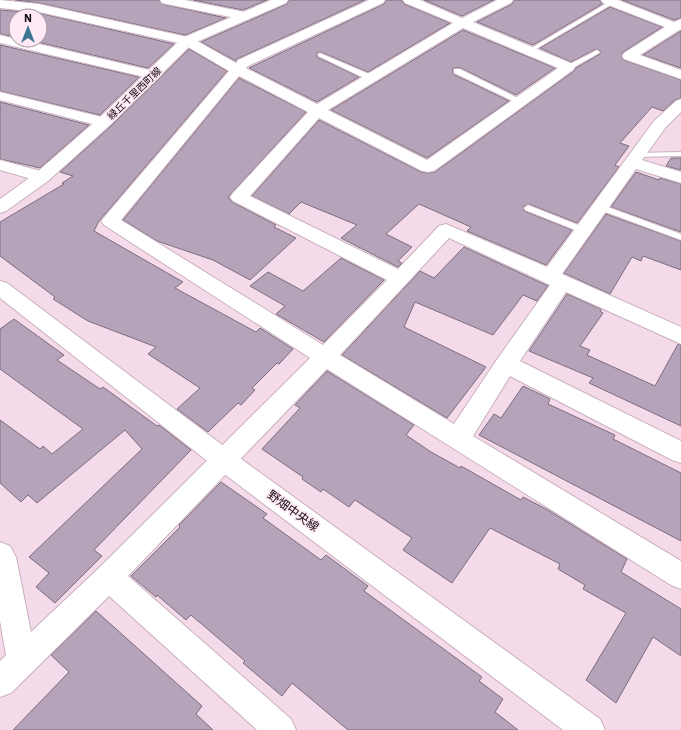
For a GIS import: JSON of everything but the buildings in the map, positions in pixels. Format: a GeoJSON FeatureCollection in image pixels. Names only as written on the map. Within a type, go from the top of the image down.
{"type":"FeatureCollection","features":[{"type":"Feature","properties":{"kind":"street"},"geometry":{"type":"LineString","coordinates":[[166,0],[245,16]]}},
{"type":"Feature","properties":{"kind":"street","name":"緑丘千里西町線"},"geometry":{"type":"LineString","coordinates":[[0,207],[42,177],[104,122],[187,41],[282,0]]}},
{"type":"Feature","properties":{"kind":"street"},"geometry":{"type":"LineString","coordinates":[[379,0],[243,63],[110,221],[325,357],[681,576]]}},
{"type":"Feature","properties":{"kind":"street"},"geometry":{"type":"LineString","coordinates":[[409,0],[568,67]]}},
{"type":"Feature","properties":{"kind":"street"},"geometry":{"type":"LineString","coordinates":[[400,278],[239,197],[318,110],[462,23],[507,0]]}},
{"type":"Feature","properties":{"kind":"street"},"geometry":{"type":"LineString","coordinates":[[610,1],[678,24]]}},
{"type":"Feature","properties":{"kind":"street"},"geometry":{"type":"LineString","coordinates":[[0,4],[40,8],[187,41],[238,70],[428,167],[568,67]]}},
{"type":"Feature","properties":{"kind":"street"},"geometry":{"type":"LineString","coordinates":[[678,24],[630,56],[681,75]]}},
{"type":"Feature","properties":{"kind":"street"},"geometry":{"type":"LineString","coordinates":[[0,39],[152,75]]}},
{"type":"Feature","properties":{"kind":"street"},"geometry":{"type":"LineString","coordinates":[[0,96],[104,122]]}},
{"type":"Feature","properties":{"kind":"street"},"geometry":{"type":"LineString","coordinates":[[458,439],[506,364],[584,230],[634,158],[660,124],[681,104]]}},
{"type":"Feature","properties":{"kind":"street"},"geometry":{"type":"LineString","coordinates":[[634,158],[681,178]]}},
{"type":"Feature","properties":{"kind":"street"},"geometry":{"type":"LineString","coordinates":[[0,165],[42,177]]}},
{"type":"Feature","properties":{"kind":"street"},"geometry":{"type":"LineString","coordinates":[[0,682],[109,578],[325,357],[446,230],[681,336]]}},
{"type":"Feature","properties":{"kind":"street","name":"野畑中央線"},"geometry":{"type":"LineString","coordinates":[[0,288],[224,460],[589,730]]}},
{"type":"Feature","properties":{"kind":"street"},"geometry":{"type":"LineString","coordinates":[[506,364],[681,453]]}},
{"type":"Feature","properties":{"kind":"street"},"geometry":{"type":"LineString","coordinates":[[0,555],[2,557],[22,660]]}},
{"type":"Feature","properties":{"kind":"street"},"geometry":{"type":"LineString","coordinates":[[109,578],[280,730]]}},
{"type":"Feature","properties":{"kind":"lane"},"geometry":{"type":"LineString","coordinates":[[529,50],[610,1]]}},
{"type":"Feature","properties":{"kind":"lane"},"geometry":{"type":"LineString","coordinates":[[568,67],[598,52]]}},
{"type":"Feature","properties":{"kind":"lane"},"geometry":{"type":"LineString","coordinates":[[320,55],[371,78]]}},
{"type":"Feature","properties":{"kind":"lane"},"geometry":{"type":"LineString","coordinates":[[457,71],[520,100]]}},
{"type":"Feature","properties":{"kind":"lane"},"geometry":{"type":"LineString","coordinates":[[634,158],[681,154]]}},
{"type":"Feature","properties":{"kind":"lane"},"geometry":{"type":"LineString","coordinates":[[600,207],[681,237]]}},
{"type":"Feature","properties":{"kind":"lane"},"geometry":{"type":"LineString","coordinates":[[528,208],[584,230]]}}]}
